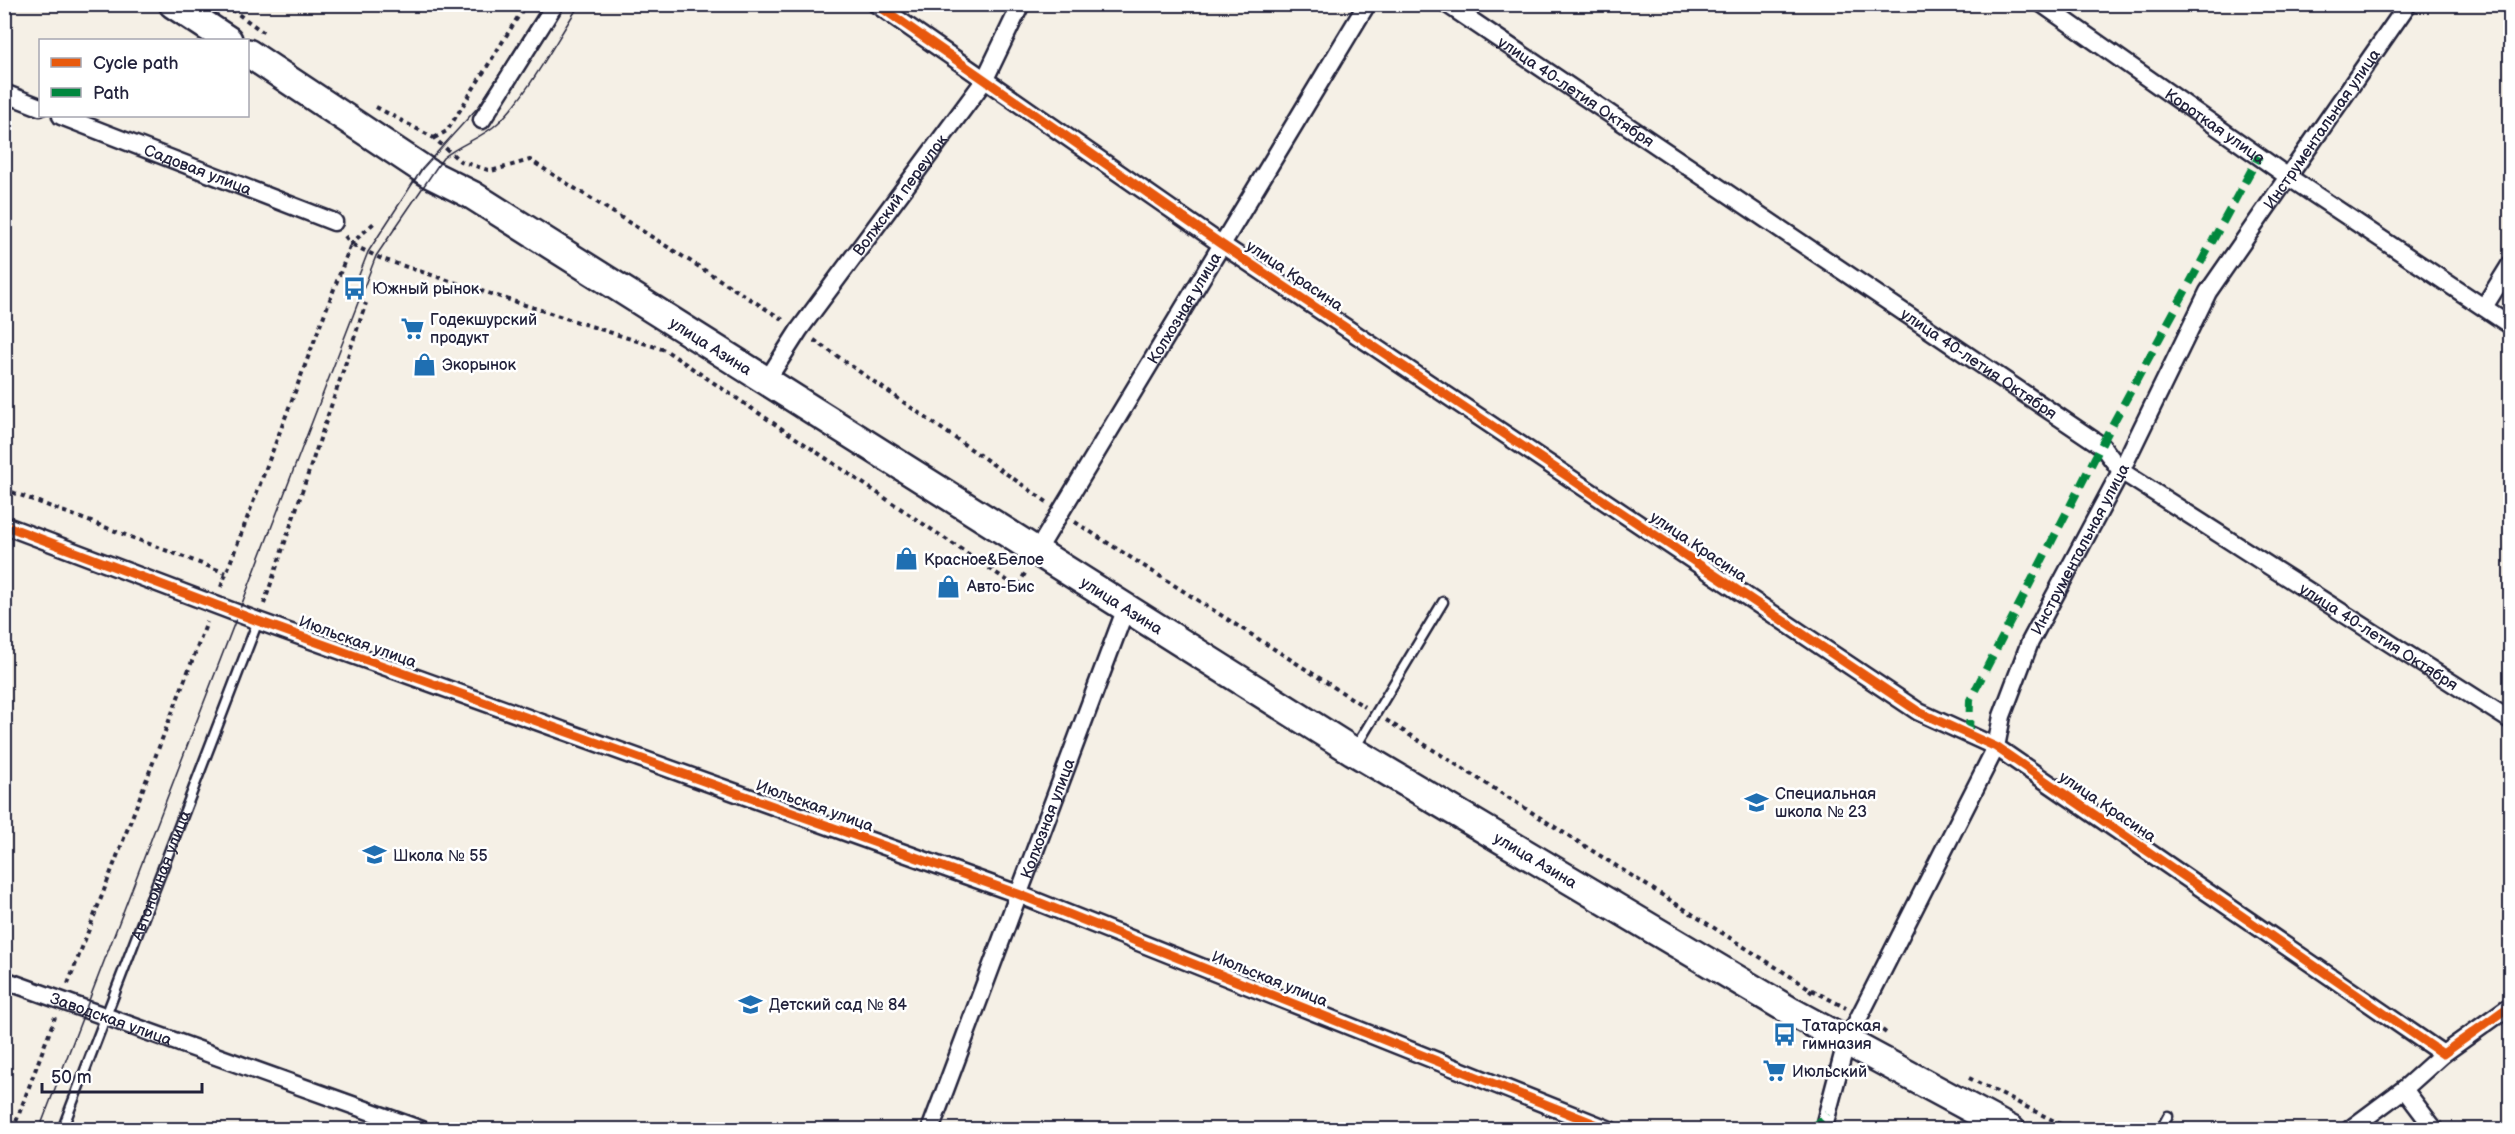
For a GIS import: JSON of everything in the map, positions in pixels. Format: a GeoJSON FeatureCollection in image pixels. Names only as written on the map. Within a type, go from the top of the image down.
{"type":"FeatureCollection","features":[{"type":"Feature","properties":{"kind":"main road"},"geometry":{"type":"LineString","coordinates":[[173,4],[226,39]]}},
{"type":"Feature","properties":{"kind":"main road","name":"улица Азина"},"geometry":{"type":"LineString","coordinates":[[249,54],[430,174],[472,195],[1353,750],[1792,1012],[2011,1130]]}},
{"type":"Feature","properties":{"kind":"street"},"geometry":{"type":"LineString","coordinates":[[483,120],[555,4]]}},
{"type":"Feature","properties":{"kind":"street","name":"улица Красина"},"geometry":{"type":"LineString","coordinates":[[876,4],[1221,244],[1919,712],[1996,747],[2443,1054]]}},
{"type":"Feature","properties":{"kind":"street","name":"Волжский переулок"},"geometry":{"type":"LineString","coordinates":[[766,380],[799,330],[984,81],[1021,4]]}},
{"type":"Feature","properties":{"kind":"street","name":"Колхозная улица"},"geometry":{"type":"LineString","coordinates":[[1037,551],[1367,4]]}},
{"type":"Feature","properties":{"kind":"street","name":"улица 40-летия Октября"},"geometry":{"type":"LineString","coordinates":[[1447,4],[2102,446],[2121,471],[2511,720]]}},
{"type":"Feature","properties":{"kind":"street","name":"Короткая улица"},"geometry":{"type":"LineString","coordinates":[[2042,4],[2287,176],[2511,325]]}},
{"type":"Feature","properties":{"kind":"street","name":"Инструментальная улица"},"geometry":{"type":"LineString","coordinates":[[1823,1130],[1846,1043],[1996,747],[2002,716],[2030,642],[2121,471],[2208,292],[2408,4]]}},
{"type":"Feature","properties":{"kind":"street"},"geometry":{"type":"LineString","coordinates":[[4,93],[39,107]]}},
{"type":"Feature","properties":{"kind":"street","name":"Садовая улица"},"geometry":{"type":"LineString","coordinates":[[64,117],[334,222]]}},
{"type":"Feature","properties":{"kind":"street"},"geometry":{"type":"LineString","coordinates":[[2484,306],[2511,265]]}},
{"type":"Feature","properties":{"kind":"street","name":"Июльская улица"},"geometry":{"type":"LineString","coordinates":[[4,525],[258,621],[1018,894],[1610,1130]]}},
{"type":"Feature","properties":{"kind":"street","name":"Колхозная улица"},"geometry":{"type":"LineString","coordinates":[[930,1130],[1126,608]]}},
{"type":"Feature","properties":{"kind":"street","name":"Заводская улица"},"geometry":{"type":"LineString","coordinates":[[4,980],[422,1130]]}},
{"type":"Feature","properties":{"kind":"street"},"geometry":{"type":"LineString","coordinates":[[2349,1130],[2404,1089],[2443,1054],[2511,1006]]}},
{"type":"Feature","properties":{"kind":"street"},"geometry":{"type":"LineString","coordinates":[[2404,1089],[2435,1130]]}},
{"type":"Feature","properties":{"kind":"lane"},"geometry":{"type":"LineString","coordinates":[[1353,750],[1443,602]]}},
{"type":"Feature","properties":{"kind":"lane","name":"Автономная улица"},"geometry":{"type":"LineString","coordinates":[[62,1130],[258,621]]}},
{"type":"Feature","properties":{"kind":"lane"},"geometry":{"type":"LineString","coordinates":[[2138,1130],[2140,1127],[2161,1128],[2168,1116]]}},
{"type":"Feature","properties":{"kind":"path"},"geometry":{"type":"LineString","coordinates":[[526,4],[447,131],[434,138],[460,161],[491,171],[530,160],[799,330],[1061,513],[1812,990],[1860,1015],[1894,1038]]}},
{"type":"Feature","properties":{"kind":"path"},"geometry":{"type":"LineString","coordinates":[[13,1130],[351,244],[376,221]]}},
{"type":"Feature","properties":{"kind":"path"},"geometry":{"type":"LineString","coordinates":[[334,222],[351,244],[382,259],[665,350],[1017,587],[1037,551]]}},
{"type":"Feature","properties":{"kind":"path"},"geometry":{"type":"LineString","coordinates":[[258,621],[366,303]]}},
{"type":"Feature","properties":{"kind":"path"},"geometry":{"type":"LineString","coordinates":[[4,489],[226,573]]}},
{"type":"Feature","properties":{"kind":"path"},"geometry":{"type":"LineString","coordinates":[[1792,1012],[1812,990]]}},
{"type":"Feature","properties":{"kind":"path"},"geometry":{"type":"LineString","coordinates":[[1963,1074],[2072,1130]]}},
{"type":"Feature","properties":{"kind":"tram line"},"geometry":{"type":"LineString","coordinates":[[359,275],[368,252],[422,169],[479,106],[545,4]]}},
{"type":"Feature","properties":{"kind":"tram line"},"geometry":{"type":"LineString","coordinates":[[39,1130],[376,256],[443,158],[492,128],[520,98],[580,4]]}},
{"type":"Feature","properties":{"kind":"marked path"},"geometry":{"type":"LineString","coordinates":[[1969,735],[1970,700],[2105,438],[2259,156]]}},
{"type":"Feature","properties":{"kind":"marked path"},"geometry":{"type":"LineString","coordinates":[[1811,1130],[1827,1113]]}},
{"type":"Feature","properties":{"kind":"cycle path"},"geometry":{"type":"LineString","coordinates":[[876,4],[1221,244],[1919,712],[1996,747],[2443,1054],[2510,1006]]}},
{"type":"Feature","properties":{"kind":"cycle path"},"geometry":{"type":"LineString","coordinates":[[4,525],[258,621],[1018,894],[1610,1130]]}},
{"type":"Feature","properties":{"kind":"place","name":"Южный рынок"},"geometry":{"type":"Point","coordinates":[354,288]}},
{"type":"Feature","properties":{"kind":"place","name":"Годекшурский продукт"},"geometry":{"type":"Point","coordinates":[412,328]}},
{"type":"Feature","properties":{"kind":"place","name":"Экорынок"},"geometry":{"type":"Point","coordinates":[424,364]}},
{"type":"Feature","properties":{"kind":"place","name":"Красное&Белое"},"geometry":{"type":"Point","coordinates":[906,559]}},
{"type":"Feature","properties":{"kind":"place","name":"Авто-Бис"},"geometry":{"type":"Point","coordinates":[949,586]}},
{"type":"Feature","properties":{"kind":"place","name":"Специальная школа № 23"},"geometry":{"type":"Point","coordinates":[1757,802]}},
{"type":"Feature","properties":{"kind":"place","name":"Школа № 55"},"geometry":{"type":"Point","coordinates":[375,855]}},
{"type":"Feature","properties":{"kind":"place","name":"Детский сад № 84"},"geometry":{"type":"Point","coordinates":[751,1004]}},
{"type":"Feature","properties":{"kind":"place","name":"Татарская гимназия"},"geometry":{"type":"Point","coordinates":[1784,1034]}},
{"type":"Feature","properties":{"kind":"place","name":"Июльский"},"geometry":{"type":"Point","coordinates":[1774,1071]}}]}
